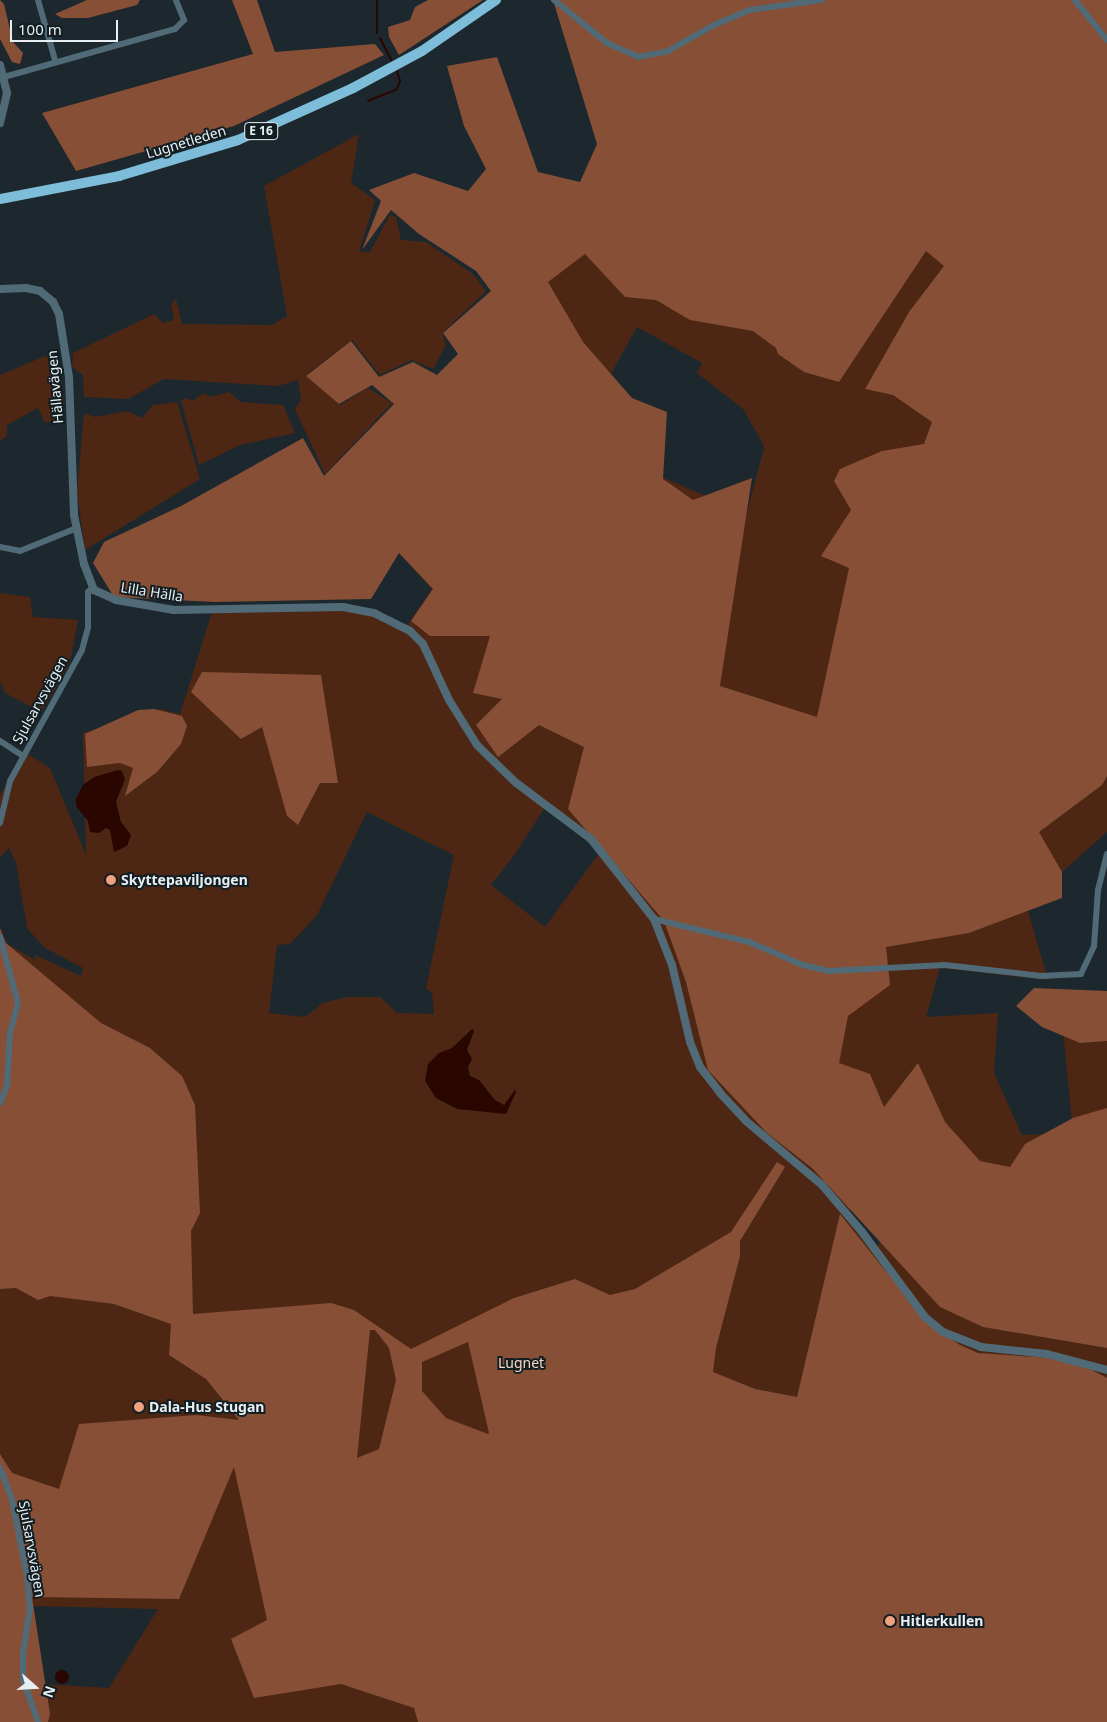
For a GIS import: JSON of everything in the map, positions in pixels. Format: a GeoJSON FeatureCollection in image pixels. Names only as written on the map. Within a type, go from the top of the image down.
{"type":"FeatureCollection","features":[{"type":"Feature","properties":{"kind":"highway","name":"Lugnetleden"},"geometry":{"type":"LineString","coordinates":[[0,199],[119,176],[238,140],[296,116],[361,84],[422,50],[496,0]]}},
{"type":"Feature","properties":{"kind":"street"},"geometry":{"type":"LineString","coordinates":[[38,0],[55,60]]}},
{"type":"Feature","properties":{"kind":"street"},"geometry":{"type":"LineString","coordinates":[[4,77],[55,60],[175,29],[184,20],[176,0]]}},
{"type":"Feature","properties":{"kind":"street"},"geometry":{"type":"LineString","coordinates":[[554,0],[607,43],[638,57],[668,51],[714,25],[749,10],[821,0]]}},
{"type":"Feature","properties":{"kind":"street"},"geometry":{"type":"LineString","coordinates":[[1074,0],[1107,40]]}},
{"type":"Feature","properties":{"kind":"street"},"geometry":{"type":"LineString","coordinates":[[0,65],[4,77],[7,100],[0,122]]}},
{"type":"Feature","properties":{"kind":"street","name":"Hällavägen"},"geometry":{"type":"LineString","coordinates":[[0,289],[26,288],[40,291],[53,302],[59,314],[69,377],[71,477],[77,528],[93,588]]}},
{"type":"Feature","properties":{"kind":"street"},"geometry":{"type":"LineString","coordinates":[[0,546],[20,552],[77,528]]}},
{"type":"Feature","properties":{"kind":"street","name":"Lilla Hälla"},"geometry":{"type":"LineString","coordinates":[[93,588],[102,595],[130,604],[174,610],[343,607],[374,613],[410,631],[423,644],[449,700],[477,745],[515,782],[591,839],[654,920],[672,966],[682,1015],[700,1067],[732,1109],[822,1185],[862,1232],[925,1317],[943,1332],[981,1347],[1047,1354],[1107,1370]]}},
{"type":"Feature","properties":{"kind":"street","name":"Sjulsarvsvägen"},"geometry":{"type":"LineString","coordinates":[[0,823],[10,781],[82,650],[88,628],[88,592],[93,588]]}},
{"type":"Feature","properties":{"kind":"street"},"geometry":{"type":"LineString","coordinates":[[0,741],[23,756]]}},
{"type":"Feature","properties":{"kind":"street"},"geometry":{"type":"LineString","coordinates":[[654,920],[749,942],[804,964],[829,971],[945,965],[1040,976],[1081,974],[1094,946],[1098,890],[1107,854]]}},
{"type":"Feature","properties":{"kind":"street"},"geometry":{"type":"LineString","coordinates":[[0,937],[18,1004],[10,1033],[7,1086],[0,1103]]}},
{"type":"Feature","properties":{"kind":"street","name":"Sjulsarvsvägen"},"geometry":{"type":"LineString","coordinates":[[0,1468],[12,1500],[26,1576],[30,1613],[23,1653],[23,1679],[38,1722]]}},
{"type":"Feature","properties":{"kind":"green space"},"geometry":{"type":"Polygon","coordinates":[[[0,0],[4,4],[13,42],[23,53],[20,64],[12,62],[0,39],[0,0]]]}},
{"type":"Feature","properties":{"kind":"green space"},"geometry":{"type":"Polygon","coordinates":[[[87,0],[140,0],[137,5],[88,18],[62,18],[55,14],[87,0]]]}},
{"type":"Feature","properties":{"kind":"green space"},"geometry":{"type":"Polygon","coordinates":[[[232,0],[257,0],[275,52],[375,44],[384,55],[234,126],[76,171],[42,113],[253,54],[232,0]]]}},
{"type":"Feature","properties":{"kind":"green space"},"geometry":{"type":"Polygon","coordinates":[[[428,0],[483,0],[399,55],[389,37],[388,27],[410,20],[415,7],[428,0]]]}},
{"type":"Feature","properties":{"kind":"green space"},"geometry":{"type":"Polygon","coordinates":[[[553,0],[1107,0],[1107,776],[1102,785],[1039,832],[1062,872],[1062,898],[969,933],[886,947],[890,985],[848,1016],[839,1063],[870,1074],[884,1107],[918,1063],[945,1122],[980,1161],[1010,1167],[1025,1144],[1073,1118],[1107,1108],[1107,1348],[983,1327],[940,1307],[812,1168],[767,1133],[708,1070],[686,982],[664,921],[568,809],[584,747],[539,725],[498,757],[476,725],[502,699],[473,693],[490,636],[430,636],[411,621],[433,589],[399,553],[371,599],[215,602],[114,597],[93,563],[104,542],[181,506],[303,438],[324,476],[394,404],[372,385],[339,404],[306,376],[351,341],[379,377],[413,362],[437,375],[458,354],[443,333],[491,291],[476,271],[419,234],[391,210],[362,250],[381,201],[369,190],[414,173],[468,191],[486,169],[464,126],[447,66],[497,57],[538,172],[580,182],[597,144],[553,0]],[[926,251],[839,382],[804,372],[778,354],[776,348],[753,331],[690,320],[656,300],[625,297],[585,254],[548,282],[583,342],[632,398],[667,412],[663,479],[693,500],[752,478],[720,686],[817,717],[849,568],[821,556],[851,510],[834,481],[840,469],[882,451],[924,444],[932,422],[893,395],[865,389],[909,312],[944,266],[926,251]]]}},
{"type":"Feature","properties":{"kind":"green space","name":"Lugnet"},"geometry":{"type":"Polygon","coordinates":[[[656,0],[1107,0],[1107,832],[1026,904],[1048,980],[940,968],[926,1017],[998,1013],[994,1073],[1022,1135],[1073,1133],[1062,1020],[1107,1019],[1107,1722],[0,1722],[0,940],[35,960],[35,955],[81,976],[83,968],[45,948],[27,928],[16,863],[9,848],[0,857],[0,795],[26,753],[50,768],[86,855],[83,733],[160,709],[180,714],[213,609],[368,610],[406,627],[432,589],[402,556],[423,488],[526,300],[657,159],[656,0]],[[637,327],[606,383],[659,476],[718,501],[742,531],[764,448],[743,409],[697,373],[702,363],[637,327]],[[545,807],[515,854],[491,885],[545,927],[600,852],[571,825],[545,807]],[[367,812],[317,915],[290,944],[277,945],[269,1013],[305,1017],[323,1003],[347,997],[380,997],[397,1013],[434,1014],[432,993],[426,988],[454,855],[367,812]],[[896,1174],[847,1212],[875,1247],[925,1205],[896,1174]],[[31,1606],[23,1683],[109,1688],[158,1609],[31,1606]]]}},
{"type":"Feature","properties":{"kind":"green space"},"geometry":{"type":"Polygon","coordinates":[[[359,134],[351,183],[375,200],[359,252],[370,252],[390,215],[396,217],[401,240],[426,242],[473,274],[486,291],[442,333],[446,345],[433,369],[412,360],[380,375],[352,340],[306,375],[340,405],[368,388],[392,403],[325,474],[295,409],[301,400],[298,380],[278,386],[164,379],[128,399],[84,397],[83,375],[72,367],[73,353],[154,314],[163,323],[174,320],[171,304],[176,299],[182,324],[272,325],[287,316],[264,186],[359,134]]]}},
{"type":"Feature","properties":{"kind":"green space"},"geometry":{"type":"Polygon","coordinates":[[[45,356],[57,365],[64,402],[61,417],[45,423],[38,408],[7,425],[7,436],[0,441],[0,375],[45,356]]]}},
{"type":"Feature","properties":{"kind":"green space"},"geometry":{"type":"Polygon","coordinates":[[[229,392],[241,402],[283,405],[295,433],[240,445],[199,465],[181,401],[186,398],[193,401],[203,393],[211,397],[229,392]]]}},
{"type":"Feature","properties":{"kind":"green space"},"geometry":{"type":"Polygon","coordinates":[[[177,402],[200,479],[85,550],[77,492],[84,413],[95,417],[127,411],[142,418],[153,405],[177,402]]]}},
{"type":"Feature","properties":{"kind":"green space"},"geometry":{"type":"Polygon","coordinates":[[[0,593],[30,597],[33,617],[78,620],[70,662],[42,712],[5,693],[0,681],[0,593]]]}},
{"type":"Feature","properties":{"kind":"green space"},"geometry":{"type":"Polygon","coordinates":[[[202,672],[321,675],[338,783],[320,783],[298,825],[287,816],[262,727],[241,739],[191,692],[202,672]]]}},
{"type":"Feature","properties":{"kind":"green space"},"geometry":{"type":"Polygon","coordinates":[[[154,709],[182,716],[187,726],[181,744],[157,772],[125,796],[133,768],[120,763],[87,767],[85,734],[138,710],[154,709]]]}},
{"type":"Feature","properties":{"kind":"green space"},"geometry":{"type":"Polygon","coordinates":[[[0,928],[6,943],[101,1023],[150,1048],[182,1076],[195,1105],[200,1213],[191,1231],[193,1314],[331,1303],[354,1310],[411,1349],[514,1298],[575,1279],[610,1295],[635,1289],[731,1232],[777,1162],[785,1167],[740,1241],[740,1256],[716,1348],[713,1372],[755,1389],[797,1397],[840,1214],[928,1324],[960,1345],[978,1353],[1050,1358],[1088,1368],[1107,1378],[1107,1722],[418,1722],[414,1708],[341,1684],[254,1698],[231,1639],[267,1620],[234,1467],[179,1599],[32,1597],[50,1714],[48,1722],[0,1722],[0,1454],[12,1473],[59,1489],[79,1424],[196,1415],[239,1420],[206,1379],[169,1355],[171,1324],[114,1304],[50,1296],[38,1300],[16,1288],[0,1289],[0,928]],[[370,1330],[357,1458],[379,1449],[396,1380],[389,1348],[375,1330],[370,1330]],[[468,1342],[422,1362],[422,1391],[446,1418],[488,1434],[489,1433],[468,1342]]]}},
{"type":"Feature","properties":{"kind":"green space"},"geometry":{"type":"Polygon","coordinates":[[[1034,988],[1107,991],[1107,1041],[1080,1043],[1042,1027],[1016,1006],[1034,988]]]}},
{"type":"Feature","properties":{"kind":"shaded area"},"geometry":{"type":"Polygon","coordinates":[[[118,770],[122,771],[125,779],[116,802],[121,822],[131,835],[127,846],[114,852],[110,830],[106,828],[99,833],[90,832],[88,821],[76,806],[76,799],[83,785],[94,777],[118,770]]]}},
{"type":"Feature","properties":{"kind":"shaded area"},"geometry":{"type":"Polygon","coordinates":[[[472,1029],[474,1031],[467,1050],[472,1059],[468,1067],[470,1076],[479,1080],[495,1100],[504,1105],[515,1090],[516,1092],[506,1114],[457,1109],[436,1098],[425,1081],[428,1064],[439,1053],[452,1048],[472,1029]]]}},
{"type":"Feature","properties":{"kind":"shaded area"},"geometry":{"type":"Polygon","coordinates":[[[62,1670],[67,1672],[69,1677],[67,1682],[62,1684],[57,1682],[55,1677],[57,1672],[62,1670]]]}},
{"type":"Feature","properties":{"kind":"waterway"},"geometry":{"type":"LineString","coordinates":[[377,0],[377,33]]}},
{"type":"Feature","properties":{"kind":"waterway"},"geometry":{"type":"LineString","coordinates":[[380,38],[392,62]]}},
{"type":"Feature","properties":{"kind":"waterway"},"geometry":{"type":"LineString","coordinates":[[368,101],[397,89],[400,81],[397,71]]}},
{"type":"Feature","properties":{"kind":"place","name":"Skyttepaviljongen"},"geometry":{"type":"Point","coordinates":[111,880]}},
{"type":"Feature","properties":{"kind":"place","name":"Dala-Hus Stugan"},"geometry":{"type":"Point","coordinates":[139,1407]}},
{"type":"Feature","properties":{"kind":"place","name":"Hitlerkullen"},"geometry":{"type":"Point","coordinates":[890,1621]}}]}
